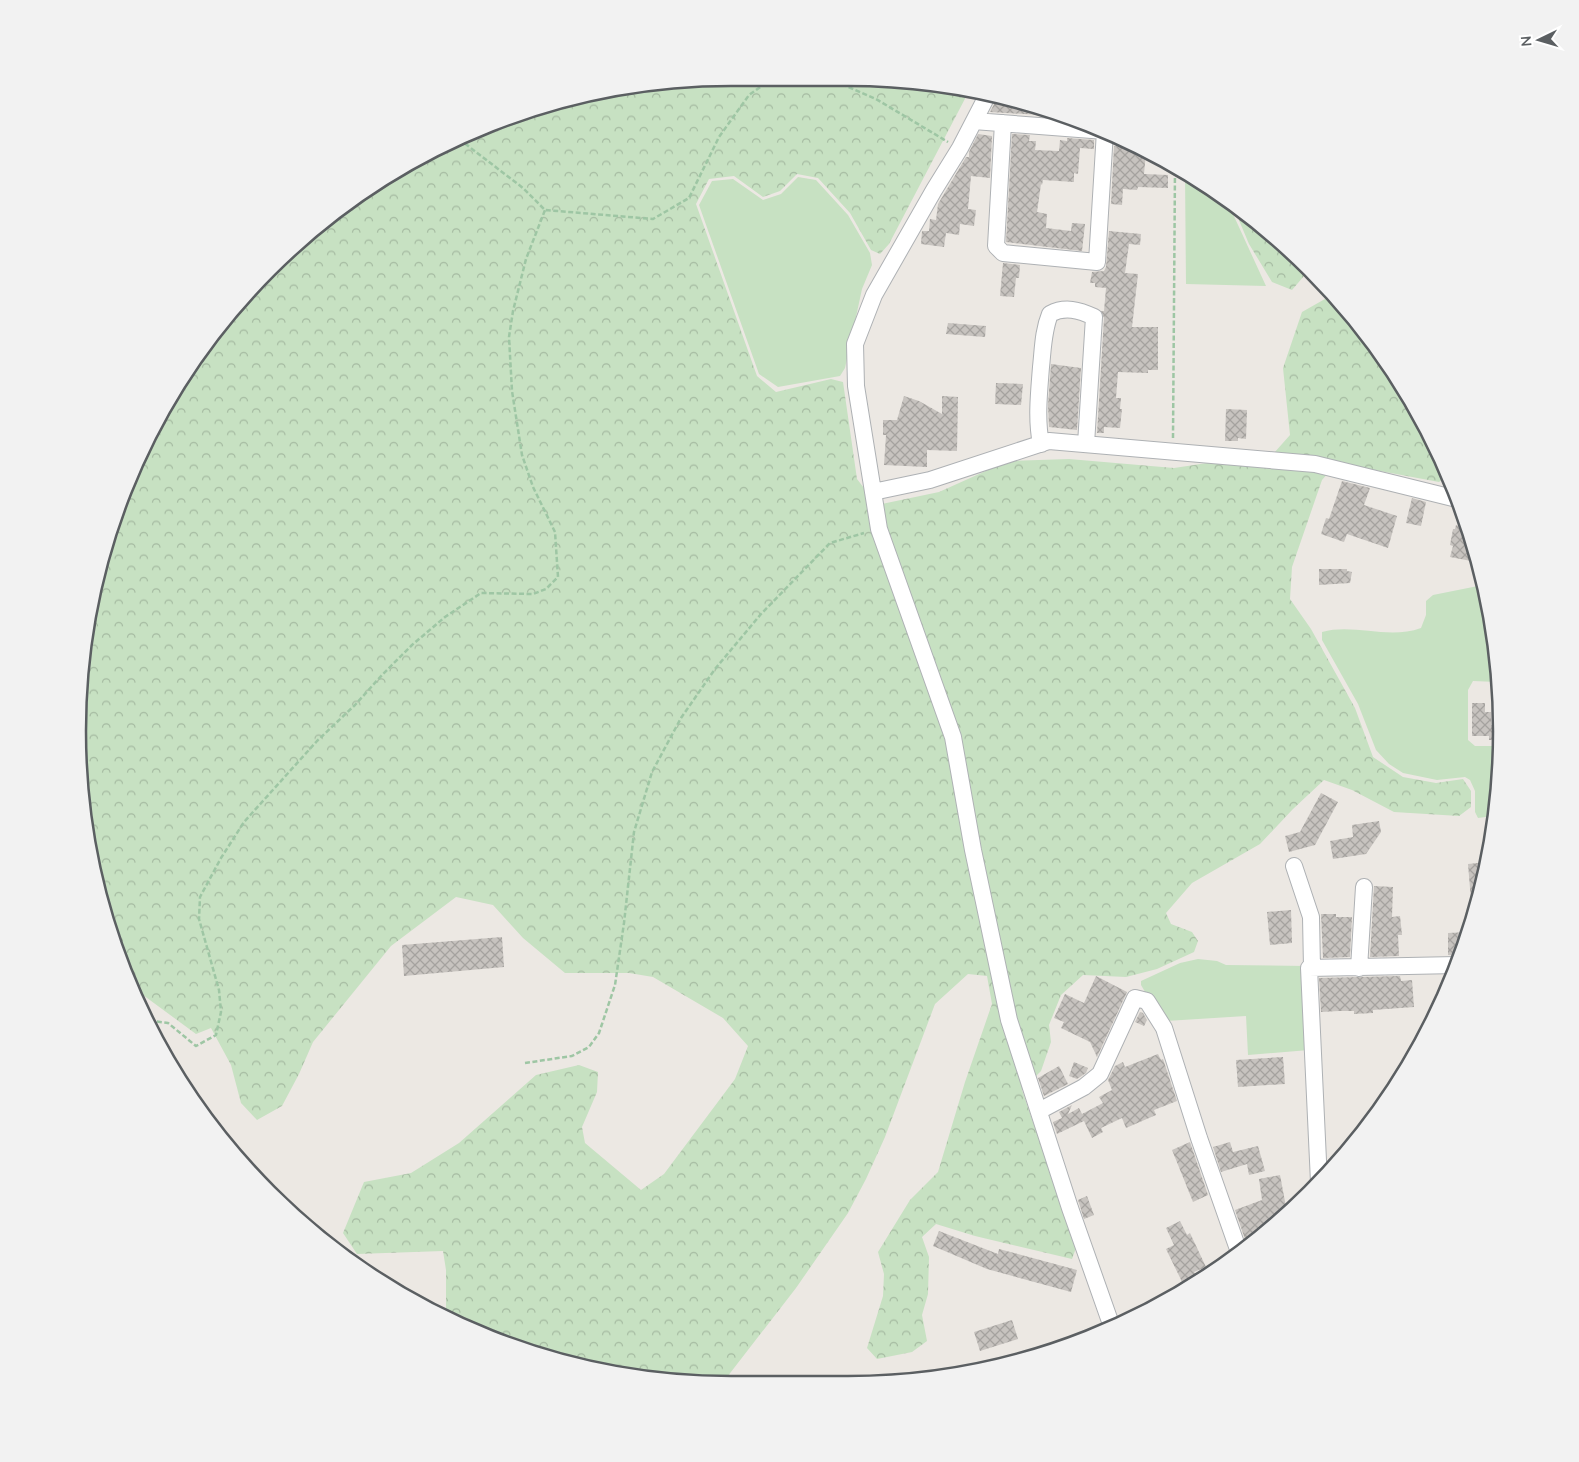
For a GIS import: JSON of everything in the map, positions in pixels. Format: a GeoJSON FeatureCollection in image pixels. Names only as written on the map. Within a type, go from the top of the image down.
{"type":"FeatureCollection","features":[{"type":"Feature","properties":{"kind":"street"},"geometry":{"type":"LineString","coordinates":[[984,101],[960,148],[874,295],[856,344],[856,386],[879,529],[953,737],[973,850],[1009,1020],[1070,1208],[1110,1320]]}},
{"type":"Feature","properties":{"kind":"street"},"geometry":{"type":"LineString","coordinates":[[974,121],[1003,123],[1055,121]]}},
{"type":"Feature","properties":{"kind":"street"},"geometry":{"type":"LineString","coordinates":[[1003,123],[996,246],[1003,253],[1097,262],[1104,139]]}},
{"type":"Feature","properties":{"kind":"street"},"geometry":{"type":"LineString","coordinates":[[1041,444],[1038,430],[1039,398],[1045,327],[1050,314],[1066,309],[1082,312],[1094,318],[1086,444]]}},
{"type":"Feature","properties":{"kind":"street"},"geometry":{"type":"LineString","coordinates":[[872,492],[930,480],[1049,442],[1315,464],[1449,497]]}},
{"type":"Feature","properties":{"kind":"street"},"geometry":{"type":"LineString","coordinates":[[1294,866],[1311,917],[1312,968],[1309,968],[1319,1171]]}},
{"type":"Feature","properties":{"kind":"street"},"geometry":{"type":"LineString","coordinates":[[1359,968],[1364,888]]}},
{"type":"Feature","properties":{"kind":"street"},"geometry":{"type":"LineString","coordinates":[[1312,968],[1449,965]]}},
{"type":"Feature","properties":{"kind":"street"},"geometry":{"type":"LineString","coordinates":[[1039,1111],[1084,1087],[1100,1074],[1135,998],[1147,1001],[1164,1028],[1198,1138],[1237,1245]]}},
{"type":"Feature","properties":{"kind":"path"},"geometry":{"type":"LineString","coordinates":[[465,144],[523,188],[545,210],[653,219],[689,198],[719,137],[749,95],[762,86]]}},
{"type":"Feature","properties":{"kind":"path"},"geometry":{"type":"LineString","coordinates":[[846,86],[876,99],[960,148]]}},
{"type":"Feature","properties":{"kind":"path"},"geometry":{"type":"LineString","coordinates":[[1173,452],[1175,176]]}},
{"type":"Feature","properties":{"kind":"path"},"geometry":{"type":"LineString","coordinates":[[156,1021],[168,1023],[196,1046],[216,1035],[222,1012],[220,997],[199,920],[200,898],[221,858],[244,822],[317,741],[355,705],[412,645],[469,600],[480,593],[533,594],[546,589],[558,577],[555,532],[533,487],[522,455],[512,391],[509,338],[513,311],[526,259],[545,210]]}},
{"type":"Feature","properties":{"kind":"path"},"geometry":{"type":"LineString","coordinates":[[525,1063],[572,1056],[589,1047],[599,1033],[615,985],[634,832],[652,772],[681,718],[715,669],[761,614],[830,543],[879,529]]}},
{"type":"Feature","properties":{"kind":"green space"},"geometry":{"type":"Polygon","coordinates":[[[848,86],[932,92],[966,98],[889,244],[880,254],[871,250],[850,213],[818,178],[797,174],[780,191],[763,197],[734,176],[709,179],[696,204],[757,376],[776,392],[831,379],[843,382],[857,479],[877,505],[939,492],[1008,461],[1069,459],[1174,468],[1274,453],[1290,435],[1283,368],[1302,312],[1326,298],[1360,339],[1384,373],[1406,409],[1442,480],[1439,482],[1337,463],[1322,480],[1292,567],[1290,599],[1311,629],[1355,708],[1373,757],[1403,777],[1436,783],[1463,779],[1471,791],[1471,807],[1459,816],[1394,812],[1352,790],[1324,780],[1260,844],[1192,883],[1166,913],[1171,924],[1192,932],[1198,941],[1194,952],[1157,969],[1126,977],[1083,975],[1061,995],[1049,1025],[1051,1042],[1041,1071],[1022,1090],[1076,1248],[1072,1259],[975,1236],[936,1224],[922,1237],[929,1257],[928,1294],[922,1315],[927,1341],[912,1352],[877,1359],[867,1348],[883,1296],[884,1274],[878,1252],[910,1200],[938,1172],[965,1082],[992,1004],[987,976],[968,974],[935,1004],[885,1137],[848,1213],[796,1288],[728,1376],[647,1370],[564,1354],[524,1342],[484,1327],[446,1309],[446,1270],[443,1251],[357,1254],[343,1233],[364,1182],[411,1173],[459,1143],[536,1075],[579,1065],[598,1072],[597,1092],[582,1127],[585,1143],[641,1190],[664,1174],[735,1079],[748,1046],[723,1018],[653,977],[629,973],[565,973],[523,938],[493,905],[456,897],[391,946],[313,1042],[282,1106],[257,1120],[241,1103],[231,1065],[211,1028],[196,1034],[143,995],[120,938],[108,898],[92,815],[86,731],[92,647],[108,564],[120,524],[135,484],[153,446],[195,373],[219,339],[275,275],[339,219],[373,195],[446,153],[484,135],[564,108],[647,92],[689,88],[848,86]]]}},
{"type":"Feature","properties":{"kind":"green space"},"geometry":{"type":"Polygon","coordinates":[[[798,177],[816,180],[848,215],[870,253],[872,265],[862,289],[845,368],[840,376],[778,387],[759,374],[699,205],[712,181],[733,179],[763,200],[781,194],[798,177]]]}},
{"type":"Feature","properties":{"kind":"green space"},"geometry":{"type":"Polygon","coordinates":[[[1185,182],[1233,214],[1266,286],[1186,284],[1185,182]]]}},
{"type":"Feature","properties":{"kind":"green space"},"geometry":{"type":"Polygon","coordinates":[[[1238,217],[1273,246],[1304,275],[1292,290],[1272,282],[1249,244],[1238,217]]]}},
{"type":"Feature","properties":{"kind":"green space"},"geometry":{"type":"Polygon","coordinates":[[[1476,586],[1487,647],[1490,682],[1473,681],[1468,690],[1468,740],[1475,746],[1492,746],[1487,817],[1478,818],[1475,812],[1475,791],[1470,780],[1465,777],[1437,780],[1403,773],[1389,764],[1376,750],[1358,704],[1322,640],[1322,632],[1334,630],[1396,632],[1421,628],[1426,615],[1426,601],[1433,595],[1476,586]]]}},
{"type":"Feature","properties":{"kind":"green space"},"geometry":{"type":"Polygon","coordinates":[[[1198,959],[1217,961],[1226,965],[1306,966],[1309,1050],[1248,1055],[1246,1016],[1166,1021],[1161,1019],[1141,985],[1141,981],[1180,963],[1198,959]]]}},
{"type":"Feature","properties":{"kind":"building"},"geometry":{"type":"Polygon","coordinates":[[[994,103],[1038,115],[990,112],[994,103]]]}},
{"type":"Feature","properties":{"kind":"building"},"geometry":{"type":"Polygon","coordinates":[[[978,134],[992,136],[990,178],[971,176],[968,209],[976,210],[974,226],[960,224],[959,235],[946,233],[944,247],[921,244],[922,231],[929,231],[930,219],[936,220],[938,204],[966,157],[969,157],[969,152],[978,134]]]}},
{"type":"Feature","properties":{"kind":"building"},"geometry":{"type":"Polygon","coordinates":[[[1012,134],[1030,135],[1029,141],[1036,141],[1035,150],[1059,151],[1060,140],[1067,141],[1067,138],[1094,140],[1094,149],[1080,148],[1078,174],[1074,173],[1074,182],[1043,180],[1037,212],[1047,214],[1046,228],[1071,231],[1072,223],[1085,224],[1082,251],[1006,242],[1012,134]]]}},
{"type":"Feature","properties":{"kind":"building"},"geometry":{"type":"Polygon","coordinates":[[[1114,146],[1119,146],[1145,160],[1144,174],[1168,175],[1168,188],[1138,187],[1137,190],[1123,189],[1122,205],[1111,204],[1114,146]]]}},
{"type":"Feature","properties":{"kind":"building"},"geometry":{"type":"Polygon","coordinates":[[[1109,231],[1141,234],[1140,245],[1129,244],[1125,273],[1138,274],[1132,327],[1158,327],[1158,370],[1148,370],[1148,373],[1118,372],[1116,398],[1121,398],[1120,428],[1104,427],[1104,433],[1097,433],[1104,318],[1101,311],[1104,311],[1106,288],[1095,287],[1095,283],[1090,283],[1092,272],[1104,271],[1106,267],[1109,231]]]}},
{"type":"Feature","properties":{"kind":"building"},"geometry":{"type":"Polygon","coordinates":[[[1003,263],[1020,265],[1019,278],[1016,278],[1014,297],[1000,296],[1003,263]]]}},
{"type":"Feature","properties":{"kind":"building"},"geometry":{"type":"Polygon","coordinates":[[[948,323],[986,326],[985,337],[946,334],[948,323]]]}},
{"type":"Feature","properties":{"kind":"building"},"geometry":{"type":"Polygon","coordinates":[[[1051,364],[1081,368],[1077,430],[1049,427],[1048,405],[1051,364]]]}},
{"type":"Feature","properties":{"kind":"building"},"geometry":{"type":"Polygon","coordinates":[[[996,383],[1023,384],[1021,405],[995,404],[996,383]]]}},
{"type":"Feature","properties":{"kind":"building"},"geometry":{"type":"Polygon","coordinates":[[[904,396],[919,401],[942,414],[942,396],[958,397],[957,451],[927,450],[927,467],[884,465],[886,435],[883,435],[883,420],[897,420],[904,396]]]}},
{"type":"Feature","properties":{"kind":"building"},"geometry":{"type":"Polygon","coordinates":[[[1226,409],[1247,410],[1246,439],[1238,438],[1238,441],[1225,441],[1226,409]]]}},
{"type":"Feature","properties":{"kind":"building"},"geometry":{"type":"Polygon","coordinates":[[[1342,481],[1370,488],[1364,505],[1397,516],[1388,548],[1347,534],[1344,542],[1321,534],[1326,518],[1329,519],[1342,481]]]}},
{"type":"Feature","properties":{"kind":"building"},"geometry":{"type":"Polygon","coordinates":[[[1412,498],[1426,502],[1421,526],[1406,523],[1412,498]]]}},
{"type":"Feature","properties":{"kind":"building"},"geometry":{"type":"Polygon","coordinates":[[[1456,525],[1460,526],[1470,561],[1450,557],[1453,546],[1450,545],[1453,529],[1455,529],[1456,525]]]}},
{"type":"Feature","properties":{"kind":"building"},"geometry":{"type":"Polygon","coordinates":[[[1319,569],[1347,569],[1347,571],[1352,572],[1350,583],[1319,585],[1319,569]]]}},
{"type":"Feature","properties":{"kind":"building"},"geometry":{"type":"Polygon","coordinates":[[[1472,703],[1485,703],[1485,712],[1491,712],[1493,740],[1489,740],[1489,736],[1472,736],[1472,703]]]}},
{"type":"Feature","properties":{"kind":"building"},"geometry":{"type":"Polygon","coordinates":[[[1321,793],[1338,802],[1315,845],[1289,852],[1285,836],[1300,832],[1321,793]]]}},
{"type":"Feature","properties":{"kind":"building"},"geometry":{"type":"Polygon","coordinates":[[[1379,821],[1381,832],[1366,854],[1333,859],[1330,841],[1353,837],[1352,825],[1379,821]]]}},
{"type":"Feature","properties":{"kind":"building"},"geometry":{"type":"Polygon","coordinates":[[[1479,863],[1471,899],[1468,864],[1479,863]]]}},
{"type":"Feature","properties":{"kind":"building"},"geometry":{"type":"Polygon","coordinates":[[[1374,886],[1393,887],[1392,917],[1400,916],[1402,935],[1398,935],[1399,956],[1370,957],[1374,886]]]}},
{"type":"Feature","properties":{"kind":"building"},"geometry":{"type":"Polygon","coordinates":[[[1291,910],[1292,943],[1270,945],[1267,912],[1291,910]]]}},
{"type":"Feature","properties":{"kind":"building"},"geometry":{"type":"Polygon","coordinates":[[[1321,914],[1336,914],[1336,917],[1352,917],[1350,957],[1323,958],[1321,914]]]}},
{"type":"Feature","properties":{"kind":"building"},"geometry":{"type":"Polygon","coordinates":[[[1461,932],[1452,955],[1448,955],[1448,933],[1461,932]]]}},
{"type":"Feature","properties":{"kind":"building"},"geometry":{"type":"Polygon","coordinates":[[[502,937],[504,967],[404,976],[402,945],[502,937]]]}},
{"type":"Feature","properties":{"kind":"building"},"geometry":{"type":"Polygon","coordinates":[[[1096,976],[1127,992],[1097,1057],[1090,1042],[1061,1028],[1064,1022],[1054,1018],[1065,994],[1084,1003],[1096,976]]]}},
{"type":"Feature","properties":{"kind":"building"},"geometry":{"type":"Polygon","coordinates":[[[1400,976],[1401,981],[1412,980],[1414,1007],[1373,1010],[1373,1013],[1354,1014],[1354,1011],[1321,1012],[1319,978],[1400,976]]]}},
{"type":"Feature","properties":{"kind":"building"},"geometry":{"type":"Polygon","coordinates":[[[1140,1012],[1143,1013],[1147,1020],[1144,1026],[1135,1022],[1140,1012]]]}},
{"type":"Feature","properties":{"kind":"building"},"geometry":{"type":"Polygon","coordinates":[[[1158,1054],[1161,1060],[1163,1059],[1177,1101],[1154,1110],[1156,1115],[1126,1128],[1122,1118],[1101,1128],[1103,1132],[1092,1138],[1084,1121],[1057,1134],[1053,1122],[1062,1118],[1059,1112],[1072,1105],[1068,1114],[1079,1108],[1082,1114],[1103,1103],[1099,1097],[1112,1090],[1108,1080],[1115,1066],[1123,1062],[1125,1067],[1158,1054]]]}},
{"type":"Feature","properties":{"kind":"building"},"geometry":{"type":"Polygon","coordinates":[[[1283,1057],[1285,1084],[1238,1087],[1236,1060],[1283,1057]]]}},
{"type":"Feature","properties":{"kind":"building"},"geometry":{"type":"Polygon","coordinates":[[[1074,1062],[1088,1068],[1086,1073],[1077,1079],[1069,1076],[1074,1062]]]}},
{"type":"Feature","properties":{"kind":"building"},"geometry":{"type":"Polygon","coordinates":[[[1059,1066],[1068,1084],[1044,1096],[1038,1078],[1059,1066]]]}},
{"type":"Feature","properties":{"kind":"building"},"geometry":{"type":"Polygon","coordinates":[[[1190,1142],[1208,1195],[1193,1202],[1172,1150],[1190,1142]]]}},
{"type":"Feature","properties":{"kind":"building"},"geometry":{"type":"Polygon","coordinates":[[[1230,1142],[1233,1152],[1258,1146],[1265,1171],[1249,1175],[1247,1164],[1221,1172],[1213,1147],[1230,1142]]]}},
{"type":"Feature","properties":{"kind":"building"},"geometry":{"type":"Polygon","coordinates":[[[1280,1175],[1286,1204],[1245,1239],[1235,1210],[1262,1200],[1259,1179],[1280,1175]]]}},
{"type":"Feature","properties":{"kind":"building"},"geometry":{"type":"Polygon","coordinates":[[[1087,1196],[1094,1215],[1084,1219],[1078,1200],[1087,1196]]]}},
{"type":"Feature","properties":{"kind":"building"},"geometry":{"type":"Polygon","coordinates":[[[1180,1221],[1187,1235],[1190,1233],[1206,1267],[1194,1272],[1195,1274],[1182,1282],[1166,1249],[1174,1245],[1166,1228],[1180,1221]]]}},
{"type":"Feature","properties":{"kind":"building"},"geometry":{"type":"Polygon","coordinates":[[[939,1231],[998,1254],[999,1249],[1077,1270],[1071,1292],[987,1269],[933,1246],[939,1231]]]}},
{"type":"Feature","properties":{"kind":"building"},"geometry":{"type":"Polygon","coordinates":[[[1012,1320],[1018,1339],[980,1351],[974,1332],[1012,1320]]]}}]}
